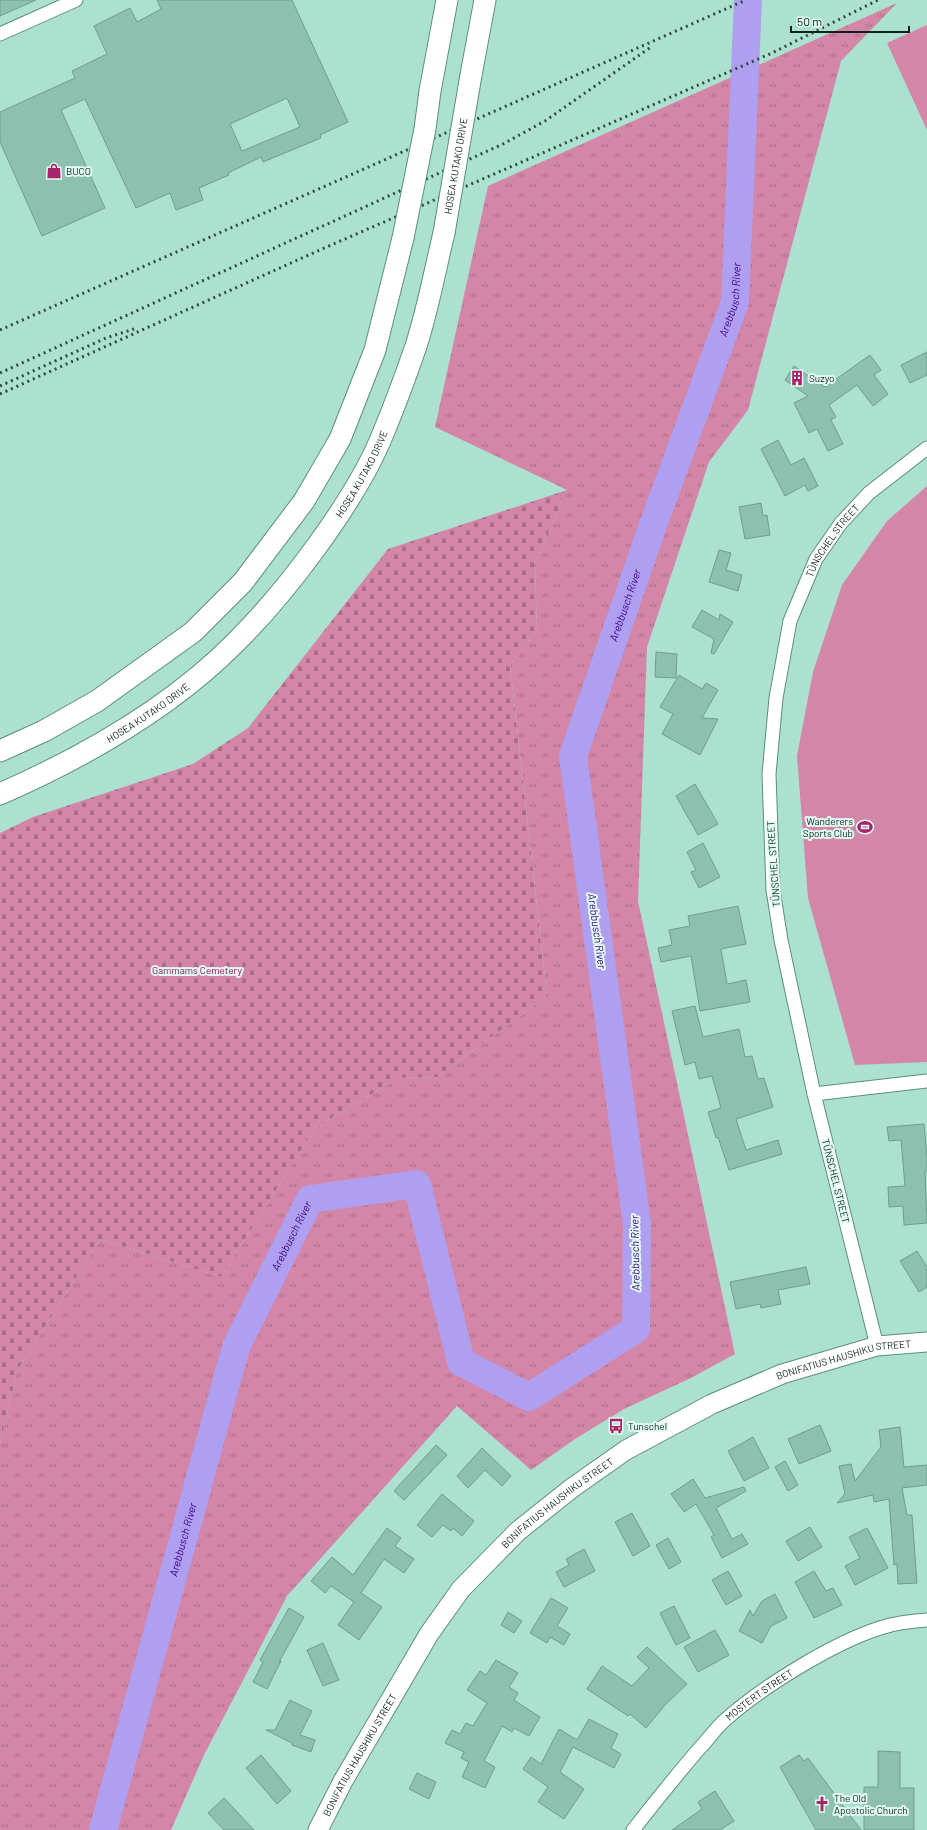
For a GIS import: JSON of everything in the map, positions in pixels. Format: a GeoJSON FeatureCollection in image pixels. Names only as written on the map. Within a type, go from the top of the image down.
{"type":"FeatureCollection","features":[{"type":"Feature","properties":{"kind":"main road"},"geometry":{"type":"LineString","coordinates":[[0,751],[44,731],[97,701],[193,632],[243,582],[265,555],[308,495],[327,464],[348,422],[375,350],[403,238],[447,0]]}},
{"type":"Feature","properties":{"kind":"main road","name":"HOSEA KUTAKO DRIVE"},"geometry":{"type":"LineString","coordinates":[[0,794],[59,767],[92,748],[173,695],[235,643],[269,607],[301,567],[329,530],[352,494],[379,441],[416,345],[444,233],[485,0]]}},
{"type":"Feature","properties":{"kind":"street"},"geometry":{"type":"LineString","coordinates":[[0,34],[76,0]]}},
{"type":"Feature","properties":{"kind":"street","name":"TÜNSCHEL STREET"},"geometry":{"type":"LineString","coordinates":[[877,1346],[814,1094],[780,940],[773,890],[769,774],[776,698],[790,621],[816,559],[841,523],[868,493],[927,448]]}},
{"type":"Feature","properties":{"kind":"street"},"geometry":{"type":"LineString","coordinates":[[814,1094],[927,1081]]}},
{"type":"Feature","properties":{"kind":"street","name":"BONIFATIUS HAUSHIKU STREET"},"geometry":{"type":"LineString","coordinates":[[318,1830],[343,1781],[429,1634],[461,1589],[518,1531],[572,1488],[626,1450],[712,1404],[782,1374],[877,1346],[927,1342]]}},
{"type":"Feature","properties":{"kind":"street","name":"MOSTERT STREET"},"geometry":{"type":"LineString","coordinates":[[633,1830],[670,1783],[724,1721],[759,1694],[792,1672],[848,1641],[878,1629],[905,1622],[927,1620]]}},
{"type":"Feature","properties":{"kind":"green space"},"geometry":{"type":"Polygon","coordinates":[[[897,3],[841,61],[748,410],[709,462],[647,647],[638,901],[735,1354],[691,1378],[624,1409],[575,1439],[531,1470],[457,1406],[287,1596],[204,1755],[171,1830],[0,1830],[0,1444],[17,1371],[100,1239],[221,1277],[315,1128],[398,1078],[437,1077],[547,996],[510,665],[537,631],[535,563],[567,490],[435,427],[488,186],[897,3]]]}},
{"type":"Feature","properties":{"kind":"green space"},"geometry":{"type":"Polygon","coordinates":[[[927,25],[927,130],[887,43],[927,25]]]}},
{"type":"Feature","properties":{"kind":"green space","name":"Wanderers Sports Club"},"geometry":{"type":"Polygon","coordinates":[[[927,486],[927,1062],[855,1065],[808,898],[797,756],[813,672],[842,585],[887,521],[927,486]]]}},
{"type":"Feature","properties":{"kind":"green space","name":"Gammams Cemetery"},"geometry":{"type":"Polygon","coordinates":[[[567,490],[535,563],[537,631],[510,665],[547,996],[437,1077],[398,1078],[315,1128],[221,1277],[100,1239],[17,1371],[0,1444],[0,833],[33,817],[193,764],[248,728],[388,549],[567,490]]]}},
{"type":"Feature","properties":{"kind":"building"},"geometry":{"type":"Polygon","coordinates":[[[0,0],[36,0],[0,16],[0,0]]]}},
{"type":"Feature","properties":{"kind":"building"},"geometry":{"type":"Polygon","coordinates":[[[157,0],[292,0],[348,122],[320,135],[321,138],[263,162],[261,157],[228,173],[229,175],[199,188],[203,200],[176,210],[170,193],[136,208],[85,99],[61,110],[105,208],[42,236],[0,142],[0,112],[75,78],[72,71],[107,54],[94,26],[130,8],[137,22],[161,9],[157,0]],[[287,98],[230,124],[242,151],[300,127],[287,98]]]}},
{"type":"Feature","properties":{"kind":"building"},"geometry":{"type":"Polygon","coordinates":[[[927,352],[927,375],[910,383],[901,365],[927,352]]]}},
{"type":"Feature","properties":{"kind":"building"},"geometry":{"type":"Polygon","coordinates":[[[870,355],[881,370],[874,375],[888,394],[873,406],[857,385],[829,405],[836,417],[831,420],[843,444],[828,451],[817,429],[809,433],[794,403],[808,396],[785,380],[794,366],[825,387],[870,355]]]}},
{"type":"Feature","properties":{"kind":"building"},"geometry":{"type":"Polygon","coordinates":[[[778,440],[791,465],[804,458],[818,486],[808,491],[805,485],[785,496],[761,449],[778,440]]]}},
{"type":"Feature","properties":{"kind":"building"},"geometry":{"type":"Polygon","coordinates":[[[761,503],[763,516],[767,515],[770,535],[745,539],[739,507],[761,503]]]}},
{"type":"Feature","properties":{"kind":"building"},"geometry":{"type":"Polygon","coordinates":[[[719,550],[731,553],[726,570],[742,575],[738,591],[709,582],[719,550]]]}},
{"type":"Feature","properties":{"kind":"building"},"geometry":{"type":"Polygon","coordinates":[[[702,610],[719,620],[720,614],[733,622],[714,654],[711,653],[714,639],[692,627],[702,610]]]}},
{"type":"Feature","properties":{"kind":"building"},"geometry":{"type":"Polygon","coordinates":[[[656,652],[677,654],[676,678],[655,677],[656,652]]]}},
{"type":"Feature","properties":{"kind":"building"},"geometry":{"type":"Polygon","coordinates":[[[679,675],[702,689],[706,683],[718,690],[702,718],[718,719],[700,755],[662,734],[673,714],[660,707],[679,675]]]}},
{"type":"Feature","properties":{"kind":"building"},"geometry":{"type":"Polygon","coordinates":[[[695,784],[718,824],[698,835],[676,796],[695,784]]]}},
{"type":"Feature","properties":{"kind":"building"},"geometry":{"type":"Polygon","coordinates":[[[703,843],[720,877],[699,888],[691,872],[696,870],[687,852],[703,843]]]}},
{"type":"Feature","properties":{"kind":"building"},"geometry":{"type":"Polygon","coordinates":[[[738,906],[746,944],[721,949],[727,984],[746,980],[750,1002],[700,1011],[691,956],[661,962],[658,948],[672,945],[669,930],[690,926],[688,916],[738,906]]]}},
{"type":"Feature","properties":{"kind":"building"},"geometry":{"type":"Polygon","coordinates":[[[695,1006],[703,1037],[739,1029],[745,1057],[752,1056],[758,1079],[764,1078],[773,1107],[736,1119],[746,1150],[778,1140],[782,1154],[729,1170],[718,1137],[716,1138],[708,1112],[721,1108],[712,1076],[699,1079],[695,1062],[685,1065],[672,1011],[695,1006]]]}},
{"type":"Feature","properties":{"kind":"building"},"geometry":{"type":"Polygon","coordinates":[[[924,1124],[927,1156],[927,1171],[925,1171],[927,1223],[904,1225],[903,1206],[889,1207],[888,1187],[905,1186],[901,1140],[889,1141],[887,1127],[924,1124]]]}},
{"type":"Feature","properties":{"kind":"building"},"geometry":{"type":"Polygon","coordinates":[[[917,1251],[927,1267],[927,1287],[919,1292],[900,1261],[917,1251]]]}},
{"type":"Feature","properties":{"kind":"building"},"geometry":{"type":"Polygon","coordinates":[[[806,1267],[810,1284],[778,1290],[781,1304],[761,1308],[760,1304],[736,1309],[730,1282],[806,1267]]]}},
{"type":"Feature","properties":{"kind":"building"},"geometry":{"type":"Polygon","coordinates":[[[820,1425],[831,1451],[799,1464],[788,1439],[820,1425]]]}},
{"type":"Feature","properties":{"kind":"building"},"geometry":{"type":"Polygon","coordinates":[[[900,1427],[904,1467],[927,1465],[927,1485],[902,1488],[907,1515],[912,1515],[917,1583],[898,1584],[897,1564],[894,1565],[889,1499],[874,1502],[873,1495],[837,1503],[845,1494],[839,1466],[851,1464],[855,1481],[881,1447],[879,1430],[900,1427]]]}},
{"type":"Feature","properties":{"kind":"building"},"geometry":{"type":"Polygon","coordinates":[[[753,1437],[769,1468],[744,1481],[728,1451],[753,1437]]]}},
{"type":"Feature","properties":{"kind":"building"},"geometry":{"type":"Polygon","coordinates":[[[436,1445],[447,1455],[404,1500],[394,1491],[436,1445]]]}},
{"type":"Feature","properties":{"kind":"building"},"geometry":{"type":"Polygon","coordinates":[[[482,1448],[511,1476],[502,1486],[485,1470],[468,1488],[457,1476],[482,1448]]]}},
{"type":"Feature","properties":{"kind":"building"},"geometry":{"type":"Polygon","coordinates":[[[785,1461],[798,1485],[788,1491],[775,1467],[785,1461]]]}},
{"type":"Feature","properties":{"kind":"building"},"geometry":{"type":"Polygon","coordinates":[[[693,1479],[705,1498],[744,1487],[746,1491],[716,1508],[732,1539],[742,1534],[748,1544],[722,1558],[711,1537],[714,1535],[696,1504],[684,1512],[671,1494],[693,1479]]]}},
{"type":"Feature","properties":{"kind":"building"},"geometry":{"type":"Polygon","coordinates":[[[442,1494],[474,1521],[462,1536],[453,1528],[451,1531],[443,1525],[432,1537],[417,1525],[442,1494]]]}},
{"type":"Feature","properties":{"kind":"building"},"geometry":{"type":"Polygon","coordinates":[[[632,1513],[650,1546],[633,1556],[615,1522],[632,1513]]]}},
{"type":"Feature","properties":{"kind":"building"},"geometry":{"type":"Polygon","coordinates":[[[810,1527],[822,1547],[798,1561],[786,1541],[810,1527]]]}},
{"type":"Feature","properties":{"kind":"building"},"geometry":{"type":"Polygon","coordinates":[[[387,1528],[401,1538],[395,1546],[414,1559],[404,1573],[384,1559],[361,1593],[382,1607],[359,1640],[338,1625],[354,1602],[331,1586],[325,1593],[311,1581],[332,1557],[353,1575],[387,1528]]]}},
{"type":"Feature","properties":{"kind":"building"},"geometry":{"type":"Polygon","coordinates":[[[867,1528],[888,1568],[855,1585],[845,1566],[860,1558],[849,1537],[867,1528]]]}},
{"type":"Feature","properties":{"kind":"building"},"geometry":{"type":"Polygon","coordinates":[[[668,1538],[681,1562],[669,1569],[656,1545],[668,1538]]]}},
{"type":"Feature","properties":{"kind":"building"},"geometry":{"type":"Polygon","coordinates":[[[584,1549],[595,1571],[564,1587],[556,1572],[569,1565],[566,1559],[584,1549]]]}},
{"type":"Feature","properties":{"kind":"building"},"geometry":{"type":"Polygon","coordinates":[[[728,1571],[742,1596],[726,1605],[712,1580],[728,1571]]]}},
{"type":"Feature","properties":{"kind":"building"},"geometry":{"type":"Polygon","coordinates":[[[814,1571],[826,1591],[833,1588],[842,1605],[814,1618],[795,1582],[814,1571]]]}},
{"type":"Feature","properties":{"kind":"building"},"geometry":{"type":"Polygon","coordinates":[[[775,1594],[787,1618],[771,1626],[762,1643],[739,1631],[750,1610],[753,1616],[762,1601],[775,1594]]]}},
{"type":"Feature","properties":{"kind":"building"},"geometry":{"type":"Polygon","coordinates":[[[551,1598],[568,1608],[557,1626],[570,1634],[564,1645],[550,1637],[547,1643],[530,1633],[551,1598]]]}},
{"type":"Feature","properties":{"kind":"building"},"geometry":{"type":"Polygon","coordinates":[[[674,1606],[690,1638],[676,1645],[660,1613],[674,1606]]]}},
{"type":"Feature","properties":{"kind":"building"},"geometry":{"type":"Polygon","coordinates":[[[289,1608],[304,1617],[279,1662],[281,1661],[267,1689],[253,1682],[263,1662],[260,1660],[289,1608]]]}},
{"type":"Feature","properties":{"kind":"building"},"geometry":{"type":"Polygon","coordinates":[[[508,1612],[522,1621],[514,1633],[501,1625],[508,1612]]]}},
{"type":"Feature","properties":{"kind":"building"},"geometry":{"type":"Polygon","coordinates":[[[715,1630],[729,1655],[698,1672],[684,1647],[715,1630]]]}},
{"type":"Feature","properties":{"kind":"building"},"geometry":{"type":"Polygon","coordinates":[[[323,1643],[339,1680],[323,1686],[307,1650],[323,1643]]]}},
{"type":"Feature","properties":{"kind":"building"},"geometry":{"type":"Polygon","coordinates":[[[647,1647],[687,1684],[665,1705],[646,1728],[630,1714],[628,1716],[587,1689],[602,1666],[632,1686],[649,1668],[637,1657],[647,1647]]]}},
{"type":"Feature","properties":{"kind":"building"},"geometry":{"type":"Polygon","coordinates":[[[496,1660],[518,1673],[509,1687],[518,1693],[514,1700],[540,1717],[529,1736],[514,1728],[512,1732],[502,1726],[484,1761],[495,1767],[485,1788],[462,1777],[469,1762],[461,1758],[464,1752],[445,1743],[452,1730],[460,1734],[466,1723],[473,1726],[487,1703],[467,1690],[480,1671],[486,1675],[496,1660]]]}},
{"type":"Feature","properties":{"kind":"building"},"geometry":{"type":"Polygon","coordinates":[[[290,1700],[312,1711],[300,1735],[315,1740],[311,1752],[292,1745],[292,1743],[266,1730],[275,1730],[290,1700]]]}},
{"type":"Feature","properties":{"kind":"building"},"geometry":{"type":"Polygon","coordinates":[[[589,1719],[618,1734],[611,1748],[621,1754],[614,1768],[573,1747],[560,1772],[584,1789],[564,1819],[538,1802],[548,1787],[523,1769],[531,1757],[541,1764],[559,1729],[577,1740],[589,1719]]]}},
{"type":"Feature","properties":{"kind":"building"},"geometry":{"type":"Polygon","coordinates":[[[878,1751],[900,1752],[900,1788],[914,1788],[914,1830],[864,1830],[864,1787],[878,1787],[878,1751]]]}},
{"type":"Feature","properties":{"kind":"building"},"geometry":{"type":"Polygon","coordinates":[[[261,1755],[291,1791],[277,1804],[246,1768],[261,1755]]]}},
{"type":"Feature","properties":{"kind":"building","name":"The Old Apostolic Church"},"geometry":{"type":"Polygon","coordinates":[[[799,1755],[804,1761],[808,1758],[861,1830],[816,1830],[780,1767],[799,1755]]]}},
{"type":"Feature","properties":{"kind":"building"},"geometry":{"type":"Polygon","coordinates":[[[417,1773],[436,1782],[429,1799],[409,1789],[417,1773]]]}},
{"type":"Feature","properties":{"kind":"building"},"geometry":{"type":"Polygon","coordinates":[[[715,1791],[734,1821],[720,1830],[672,1830],[702,1809],[698,1802],[715,1791]]]}},
{"type":"Feature","properties":{"kind":"building"},"geometry":{"type":"Polygon","coordinates":[[[224,1798],[254,1830],[224,1830],[208,1813],[224,1798]]]}},
{"type":"Feature","properties":{"kind":"waterway","name":"Arebbusch River"},"geometry":{"type":"LineString","coordinates":[[103,1830],[236,1347],[310,1199],[417,1184],[461,1362],[529,1397],[636,1329],[637,1224],[573,756],[652,528],[735,302],[748,0]]}},
{"type":"Feature","properties":{"kind":"railway"},"geometry":{"type":"LineString","coordinates":[[0,330],[746,0]]}},
{"type":"Feature","properties":{"kind":"railway"},"geometry":{"type":"LineString","coordinates":[[0,394],[322,249],[772,53],[878,0]]}},
{"type":"Feature","properties":{"kind":"railway"},"geometry":{"type":"LineString","coordinates":[[0,373],[503,144],[545,121],[651,47]]}},
{"type":"Feature","properties":{"kind":"railway"},"geometry":{"type":"LineString","coordinates":[[0,386],[106,338],[134,329]]}},
{"type":"Feature","properties":{"kind":"place","name":"BUCO"},"geometry":{"type":"Point","coordinates":[54,171]}},
{"type":"Feature","properties":{"kind":"place","name":"Suzyo"},"geometry":{"type":"Point","coordinates":[797,378]}},
{"type":"Feature","properties":{"kind":"place","name":"Wanderers Sports Club"},"geometry":{"type":"Point","coordinates":[865,827]}},
{"type":"Feature","properties":{"kind":"place","name":"Tunschel"},"geometry":{"type":"Point","coordinates":[616,1426]}},
{"type":"Feature","properties":{"kind":"place","name":"The Old Apostolic Church"},"geometry":{"type":"Point","coordinates":[822,1804]}}]}
